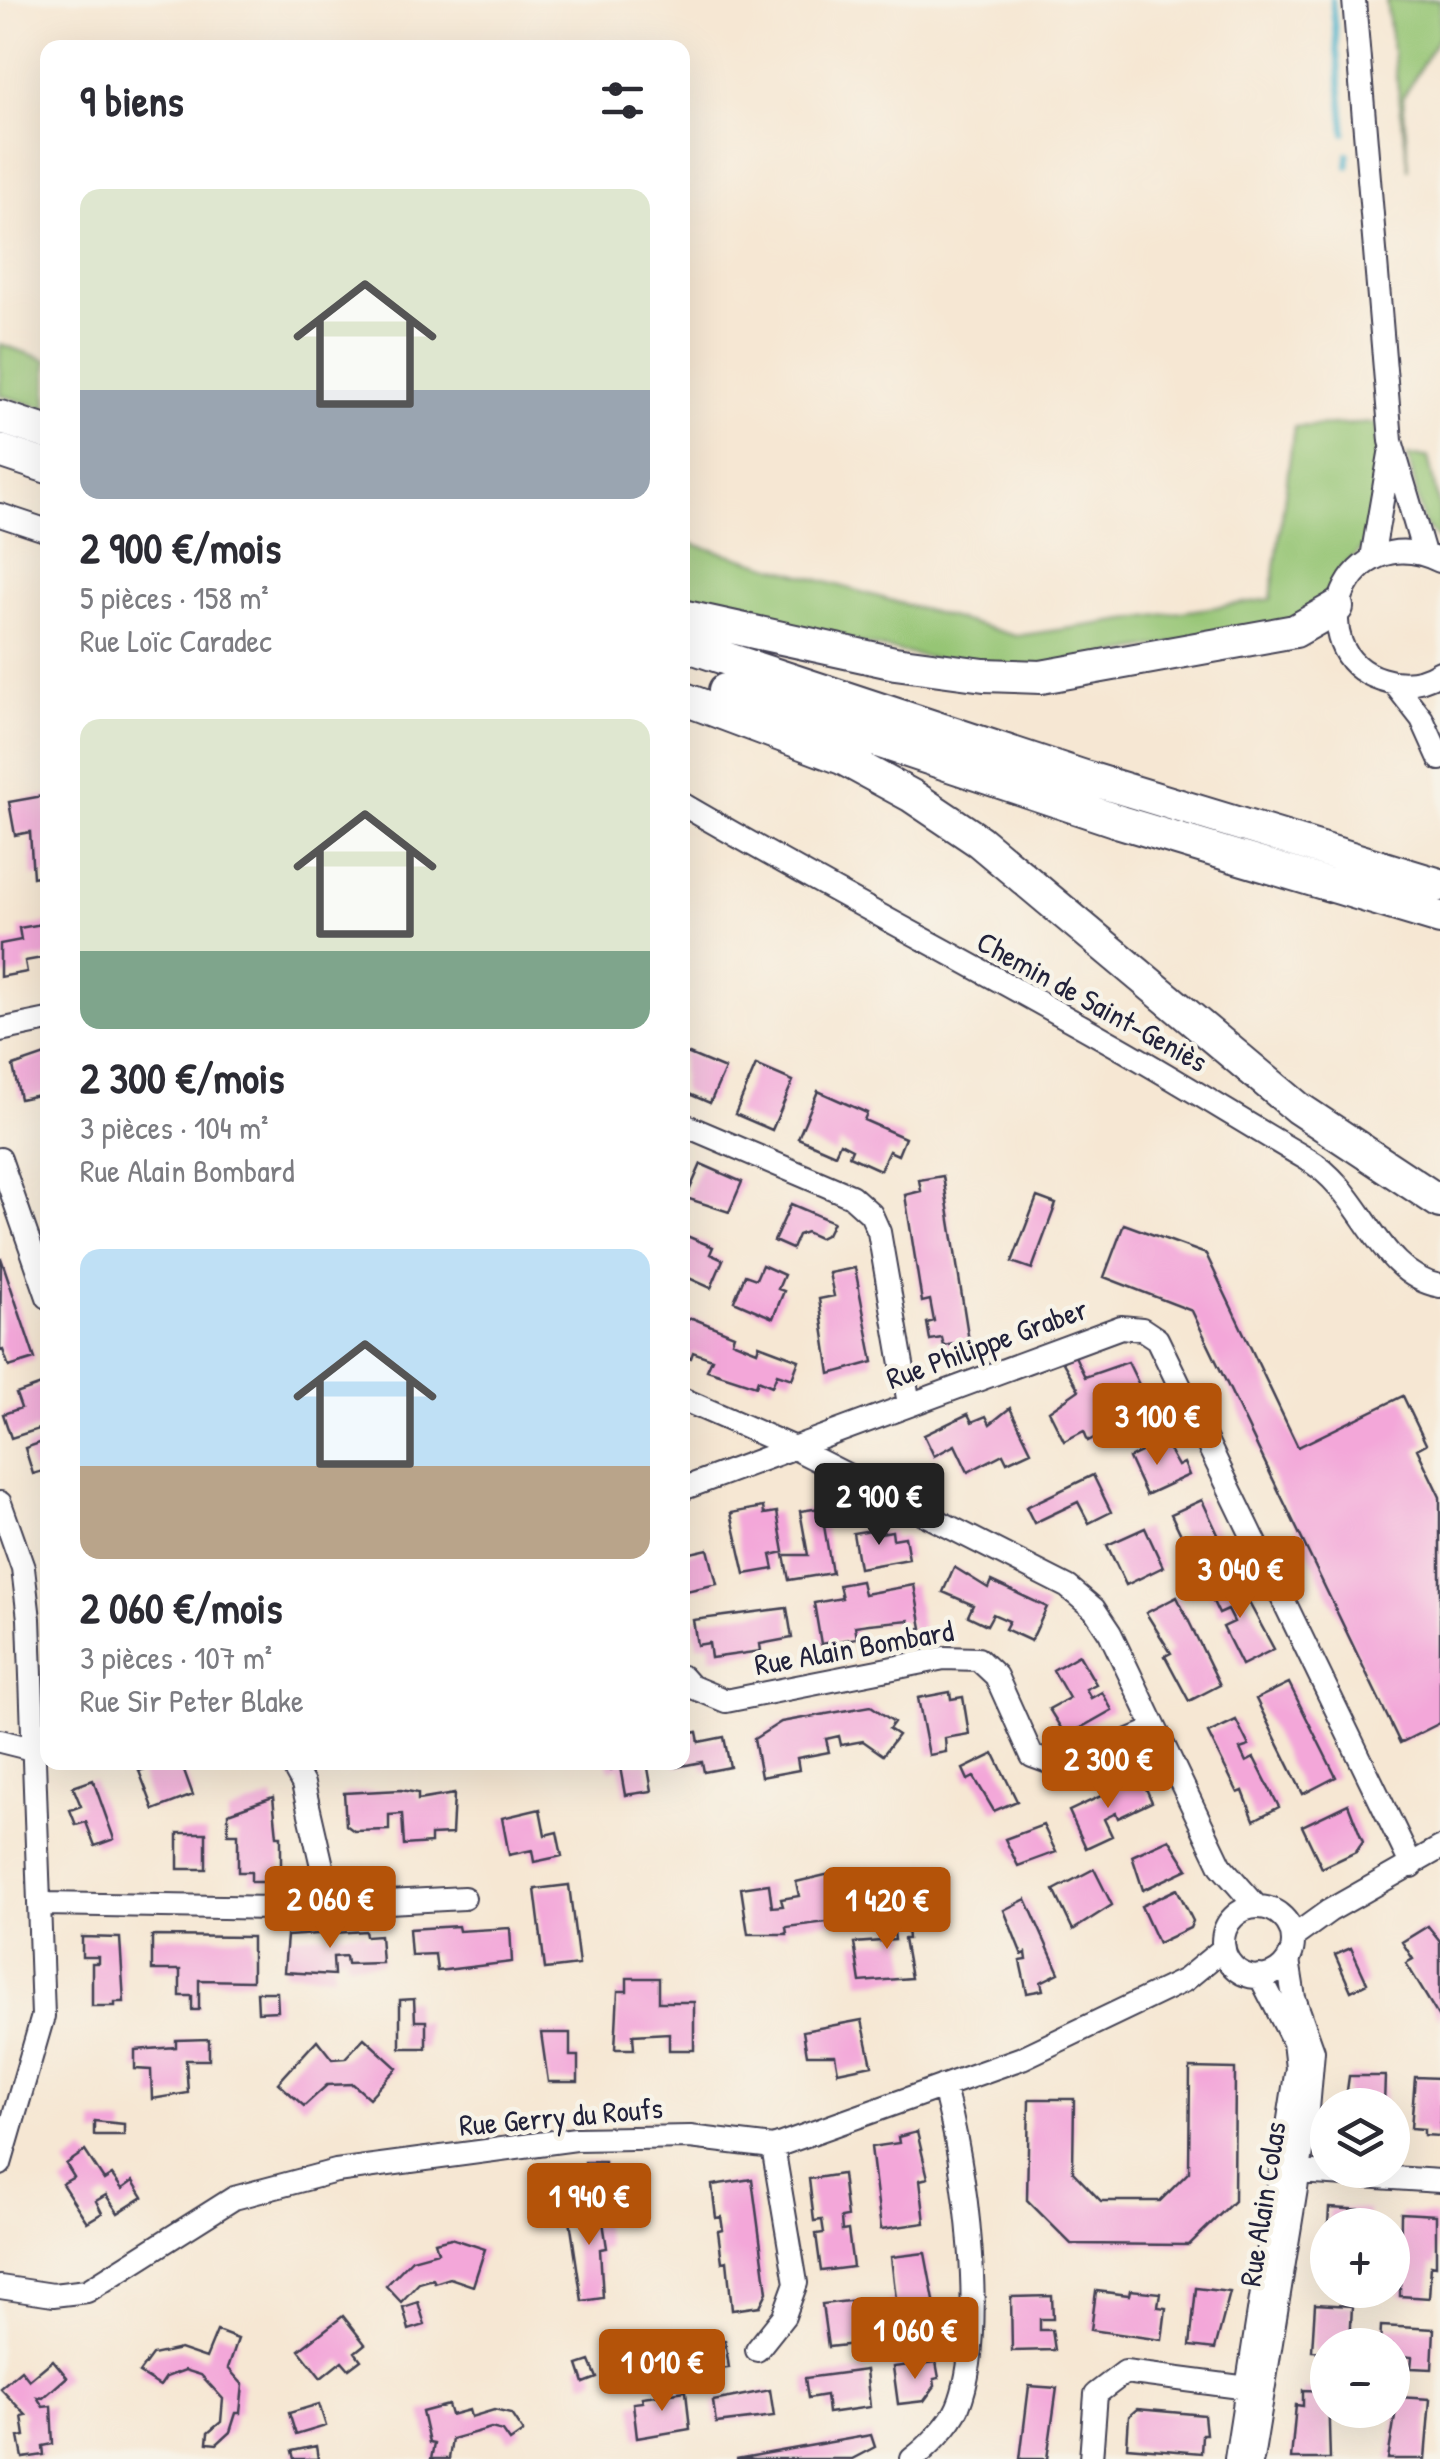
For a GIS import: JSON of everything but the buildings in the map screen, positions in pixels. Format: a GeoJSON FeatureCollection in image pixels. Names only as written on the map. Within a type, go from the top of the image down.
{"type":"FeatureCollection","features":[{"type":"Feature","properties":{"kind":"highway"},"geometry":{"type":"LineString","coordinates":[[0,417],[40,430]]}},
{"type":"Feature","properties":{"kind":"highway"},"geometry":{"type":"LineString","coordinates":[[0,451],[40,464]]}},
{"type":"Feature","properties":{"kind":"highway"},"geometry":{"type":"LineString","coordinates":[[690,618],[895,663],[984,676],[1041,677],[1294,631],[1337,607]]}},
{"type":"Feature","properties":{"kind":"highway"},"geometry":{"type":"LineString","coordinates":[[690,647],[1088,778],[1436,884]]}},
{"type":"Feature","properties":{"kind":"highway"},"geometry":{"type":"LineString","coordinates":[[690,679],[1120,822],[1440,918]]}},
{"type":"Feature","properties":{"kind":"highway"},"geometry":{"type":"LineString","coordinates":[[690,701],[842,758],[926,805],[979,841],[1298,1108],[1440,1202]]}},
{"type":"Feature","properties":{"kind":"street"},"geometry":{"type":"LineString","coordinates":[[1354,0],[1392,440],[1372,558]]}},
{"type":"Feature","properties":{"kind":"street"},"geometry":{"type":"LineString","coordinates":[[1392,440],[1432,557]]}},
{"type":"Feature","properties":{"kind":"street"},"geometry":{"type":"LineString","coordinates":[[0,515],[40,528]]}},
{"type":"Feature","properties":{"kind":"street"},"geometry":{"type":"LineString","coordinates":[[1432,557],[1406,550],[1372,558],[1344,587],[1337,607],[1344,648],[1356,665],[1394,683],[1412,683],[1440,672]]}},
{"type":"Feature","properties":{"kind":"street"},"geometry":{"type":"LineString","coordinates":[[1394,683],[1422,719],[1440,759]]}},
{"type":"Feature","properties":{"kind":"street","name":"Chemin de Saint-Geniès"},"geometry":{"type":"LineString","coordinates":[[690,809],[850,902],[1106,1040],[1334,1179],[1394,1261],[1418,1281],[1440,1286]]}},
{"type":"Feature","properties":{"kind":"street"},"geometry":{"type":"LineString","coordinates":[[0,1030],[40,1022]]}},
{"type":"Feature","properties":{"kind":"street"},"geometry":{"type":"LineString","coordinates":[[690,1127],[852,1196],[872,1214],[879,1232],[909,1404]]}},
{"type":"Feature","properties":{"kind":"street"},"geometry":{"type":"LineString","coordinates":[[0,1159],[40,1274]]}},
{"type":"Feature","properties":{"kind":"street","name":"Rue Philippe Graber"},"geometry":{"type":"LineString","coordinates":[[794,1448],[1121,1327],[1142,1329],[1157,1339],[1412,1866]]}},
{"type":"Feature","properties":{"kind":"street"},"geometry":{"type":"LineString","coordinates":[[690,1402],[794,1448],[1068,1587],[1094,1609],[1110,1633],[1221,1866],[1288,1938]]}},
{"type":"Feature","properties":{"kind":"street"},"geometry":{"type":"LineString","coordinates":[[690,1486],[794,1448]]}},
{"type":"Feature","properties":{"kind":"street"},"geometry":{"type":"LineString","coordinates":[[0,1503],[23,1568],[36,1750],[43,2016],[0,2164]]}},
{"type":"Feature","properties":{"kind":"street","name":"Rue Alain Bombard"},"geometry":{"type":"LineString","coordinates":[[690,1686],[726,1701],[944,1658],[978,1659],[996,1676],[1032,1756],[1065,1768],[1153,1730]]}},
{"type":"Feature","properties":{"kind":"street"},"geometry":{"type":"LineString","coordinates":[[0,1740],[36,1750]]}},
{"type":"Feature","properties":{"kind":"street"},"geometry":{"type":"LineString","coordinates":[[295,1770],[302,1784],[331,1905]]}},
{"type":"Feature","properties":{"kind":"street"},"geometry":{"type":"LineString","coordinates":[[1221,1866],[1232,1920],[1224,1948],[1250,1974],[1281,1968],[1288,1938],[1440,1848]]}},
{"type":"Feature","properties":{"kind":"street"},"geometry":{"type":"LineString","coordinates":[[42,1904],[331,1905],[464,1898]]}},
{"type":"Feature","properties":{"kind":"street"},"geometry":{"type":"LineString","coordinates":[[1232,1920],[1257,1907]]}},
{"type":"Feature","properties":{"kind":"street","name":"Rue Alain Colas"},"geometry":{"type":"LineString","coordinates":[[1252,2459],[1299,2172],[1313,2052],[1294,1998],[1288,1938]]}},
{"type":"Feature","properties":{"kind":"street","name":"Rue Gerry du Roufs"},"geometry":{"type":"LineString","coordinates":[[0,2286],[53,2295],[86,2291],[234,2198],[336,2171],[576,2139],[690,2137],[773,2146],[1022,2058],[1185,1980],[1224,1948]]}},
{"type":"Feature","properties":{"kind":"street","name":"Rue Alain Colas"},"geometry":{"type":"LineString","coordinates":[[1236,2459],[1297,2068],[1294,2042],[1250,1974]]}},
{"type":"Feature","properties":{"kind":"street","name":"Rue Gerry du Roufs"},"geometry":{"type":"LineString","coordinates":[[1185,1980],[1250,1974]]}},
{"type":"Feature","properties":{"kind":"street"},"geometry":{"type":"LineString","coordinates":[[912,2459],[957,2409],[970,2356],[968,2188],[943,2086]]}},
{"type":"Feature","properties":{"kind":"street"},"geometry":{"type":"LineString","coordinates":[[757,2350],[784,2316],[796,2283],[773,2146]]}},
{"type":"Feature","properties":{"kind":"street"},"geometry":{"type":"LineString","coordinates":[[1299,2172],[1440,2181]]}},
{"type":"Feature","properties":{"kind":"street"},"geometry":{"type":"LineString","coordinates":[[1090,2459],[1096,2394],[1125,2372],[1248,2388]]}},
{"type":"Feature","properties":{"kind":"green space"},"geometry":{"type":"Polygon","coordinates":[[[1386,0],[1440,0],[1440,34],[1403,97],[1409,170],[1386,0]]]}},
{"type":"Feature","properties":{"kind":"green space"},"geometry":{"type":"Polygon","coordinates":[[[0,344],[40,358],[40,407],[0,395],[0,344]]]}},
{"type":"Feature","properties":{"kind":"green space"},"geometry":{"type":"Polygon","coordinates":[[[1377,423],[1376,497],[1365,546],[1342,568],[1317,609],[1301,620],[1032,669],[977,668],[690,607],[690,543],[1016,636],[1271,599],[1294,427],[1377,423]]]}},
{"type":"Feature","properties":{"kind":"green space"},"geometry":{"type":"Polygon","coordinates":[[[1408,456],[1428,457],[1440,511],[1440,543],[1423,522],[1408,456]]]}},
{"type":"Feature","properties":{"kind":"waterway"},"geometry":{"type":"LineString","coordinates":[[1332,0],[1345,133]]}},
{"type":"Feature","properties":{"kind":"waterway"},"geometry":{"type":"LineString","coordinates":[[1348,154],[1348,166]]}}]}
